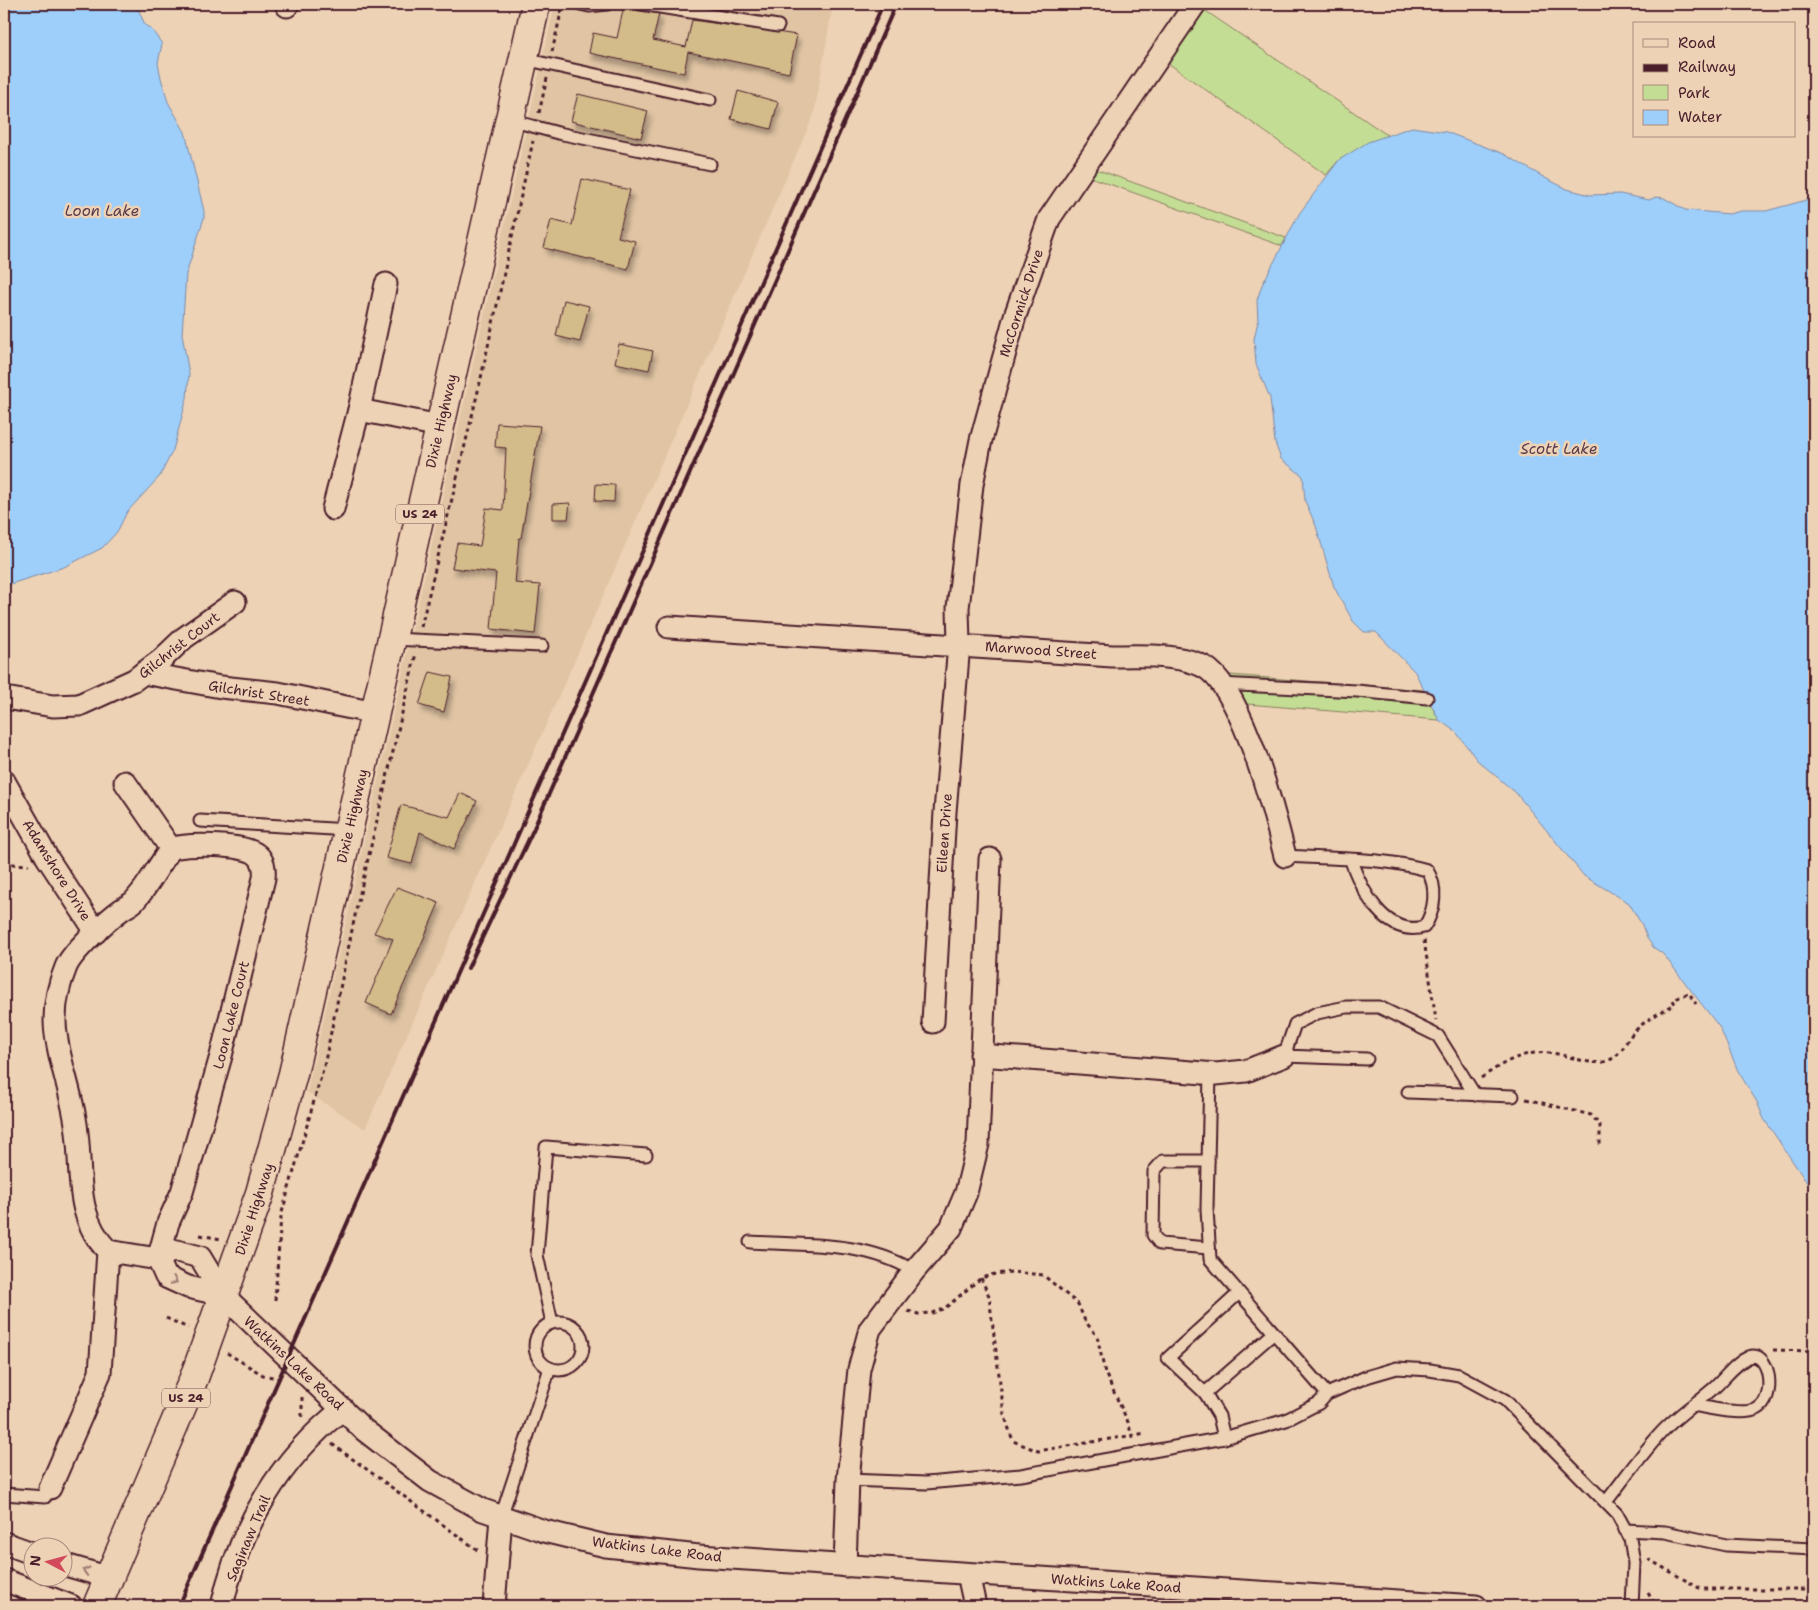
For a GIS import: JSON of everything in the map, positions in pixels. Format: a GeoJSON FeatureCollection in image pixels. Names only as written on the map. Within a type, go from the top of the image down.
{"type":"FeatureCollection","features":[{"type":"Feature","properties":{"kind":"main road","name":"Dixie Highway"},"geometry":{"type":"LineString","coordinates":[[97,1606],[194,1378],[223,1295],[236,1265],[260,1193],[293,1074],[536,4]]}},
{"type":"Feature","properties":{"kind":"street","name":"McCormick Drive"},"geometry":{"type":"LineString","coordinates":[[959,644],[958,608],[978,451],[1015,316],[1049,219],[1195,4]]}},
{"type":"Feature","properties":{"kind":"street"},"geometry":{"type":"LineString","coordinates":[[333,509],[359,410],[386,284]]}},
{"type":"Feature","properties":{"kind":"street"},"geometry":{"type":"LineString","coordinates":[[359,410],[440,426]]}},
{"type":"Feature","properties":{"kind":"street","name":"Gilchrist Court"},"geometry":{"type":"LineString","coordinates":[[6,698],[53,706],[79,705],[134,680],[184,638],[235,602]]}},
{"type":"Feature","properties":{"kind":"street","name":"Marwood Street"},"geometry":{"type":"LineString","coordinates":[[669,627],[959,644],[1112,656],[1164,657],[1189,662],[1208,670],[1220,684],[1239,716],[1272,802],[1285,856]]}},
{"type":"Feature","properties":{"kind":"street","name":"Eileen Drive"},"geometry":{"type":"LineString","coordinates":[[933,1022],[945,812],[959,644]]}},
{"type":"Feature","properties":{"kind":"street","name":"Gilchrist Street"},"geometry":{"type":"LineString","coordinates":[[143,673],[221,687],[278,693],[375,713]]}},
{"type":"Feature","properties":{"kind":"street","name":"Adamshore Drive"},"geometry":{"type":"LineString","coordinates":[[4,781],[48,859],[96,932]]}},
{"type":"Feature","properties":{"kind":"street"},"geometry":{"type":"LineString","coordinates":[[50,1488],[100,1373],[108,1250],[99,1241],[88,1222],[80,1196],[80,1150],[75,1117],[58,1054],[54,1028],[56,998],[66,964],[120,910],[136,900],[158,864],[171,849],[125,782]]}},
{"type":"Feature","properties":{"kind":"street","name":"Loon Lake Court"},"geometry":{"type":"LineString","coordinates":[[158,1259],[168,1223],[182,1192],[221,1056],[265,868],[261,859],[254,852],[244,849],[200,845],[171,849]]}},
{"type":"Feature","properties":{"kind":"street"},"geometry":{"type":"LineString","coordinates":[[845,1566],[848,1480],[860,1369],[870,1330],[914,1271],[951,1228],[966,1192],[978,1144],[990,859]]}},
{"type":"Feature","properties":{"kind":"street"},"geometry":{"type":"LineString","coordinates":[[981,1055],[1210,1073],[1246,1071],[1284,1056]]}},
{"type":"Feature","properties":{"kind":"street","name":"Watkins Lake Road"},"geometry":{"type":"LineString","coordinates":[[108,1250],[158,1259],[173,1250],[200,1257],[223,1295],[364,1430],[410,1467],[483,1510],[544,1531],[606,1546],[699,1556],[1391,1603],[1476,1606]]}},
{"type":"Feature","properties":{"kind":"street"},"geometry":{"type":"LineString","coordinates":[[158,1259],[166,1277],[188,1287],[223,1295]]}},
{"type":"Feature","properties":{"kind":"street","name":"Saginaw Trail"},"geometry":{"type":"LineString","coordinates":[[222,1606],[234,1563],[272,1483],[308,1426],[343,1409]]}},
{"type":"Feature","properties":{"kind":"street"},"geometry":{"type":"LineString","coordinates":[[494,1606],[501,1517]]}},
{"type":"Feature","properties":{"kind":"street"},"geometry":{"type":"LineString","coordinates":[[4,1543],[22,1549]]}},
{"type":"Feature","properties":{"kind":"street"},"geometry":{"type":"LineString","coordinates":[[72,1567],[110,1578]]}},
{"type":"Feature","properties":{"kind":"street"},"geometry":{"type":"LineString","coordinates":[[968,1574],[975,1606]]}},
{"type":"Feature","properties":{"kind":"street"},"geometry":{"type":"LineString","coordinates":[[4,1580],[71,1606]]}},
{"type":"Feature","properties":{"kind":"lane"},"geometry":{"type":"LineString","coordinates":[[580,4],[589,6],[607,4]]}},
{"type":"Feature","properties":{"kind":"lane"},"geometry":{"type":"LineString","coordinates":[[641,4],[778,26]]}},
{"type":"Feature","properties":{"kind":"lane"},"geometry":{"type":"LineString","coordinates":[[524,59],[710,100]]}},
{"type":"Feature","properties":{"kind":"lane"},"geometry":{"type":"LineString","coordinates":[[510,120],[558,133],[710,164]]}},
{"type":"Feature","properties":{"kind":"lane"},"geometry":{"type":"LineString","coordinates":[[392,639],[542,646]]}},
{"type":"Feature","properties":{"kind":"lane"},"geometry":{"type":"LineString","coordinates":[[1220,684],[1357,691],[1427,698]]}},
{"type":"Feature","properties":{"kind":"lane"},"geometry":{"type":"LineString","coordinates":[[200,821],[349,830]]}},
{"type":"Feature","properties":{"kind":"lane"},"geometry":{"type":"LineString","coordinates":[[1285,856],[1410,865],[1427,870],[1434,888],[1431,916],[1424,927],[1416,929],[1396,924],[1382,917],[1357,877],[1351,861]]}},
{"type":"Feature","properties":{"kind":"lane"},"geometry":{"type":"LineString","coordinates":[[1367,1059],[1284,1056],[1295,1024],[1317,1013],[1346,1007],[1379,1007],[1438,1036],[1473,1090]]}},
{"type":"Feature","properties":{"kind":"lane"},"geometry":{"type":"LineString","coordinates":[[1210,1073],[1207,1209],[1210,1259],[1327,1394]]}},
{"type":"Feature","properties":{"kind":"lane"},"geometry":{"type":"LineString","coordinates":[[1408,1092],[1473,1090],[1513,1096]]}},
{"type":"Feature","properties":{"kind":"lane"},"geometry":{"type":"LineString","coordinates":[[552,1323],[537,1255],[546,1147],[646,1155]]}},
{"type":"Feature","properties":{"kind":"lane"},"geometry":{"type":"LineString","coordinates":[[1208,1161],[1162,1161],[1154,1171],[1153,1235],[1160,1244],[1209,1248]]}},
{"type":"Feature","properties":{"kind":"lane"},"geometry":{"type":"LineString","coordinates":[[750,1242],[866,1251],[897,1260],[914,1271]]}},
{"type":"Feature","properties":{"kind":"lane"},"geometry":{"type":"LineString","coordinates":[[1224,1438],[1219,1416],[1205,1394],[1168,1358],[1239,1293]]}},
{"type":"Feature","properties":{"kind":"lane"},"geometry":{"type":"LineString","coordinates":[[561,1322],[575,1328],[583,1341],[584,1348],[577,1362],[572,1367],[564,1370],[550,1368],[538,1357],[535,1349],[539,1333],[552,1323],[561,1322]]}},
{"type":"Feature","properties":{"kind":"lane"},"geometry":{"type":"LineString","coordinates":[[1205,1394],[1274,1333]]}},
{"type":"Feature","properties":{"kind":"lane"},"geometry":{"type":"LineString","coordinates":[[1606,1502],[1661,1432],[1694,1405],[1733,1368],[1750,1357],[1761,1360],[1768,1372],[1769,1387],[1766,1401],[1757,1409],[1745,1411],[1715,1409],[1694,1405]]}},
{"type":"Feature","properties":{"kind":"lane"},"geometry":{"type":"LineString","coordinates":[[501,1517],[550,1368]]}},
{"type":"Feature","properties":{"kind":"lane"},"geometry":{"type":"LineString","coordinates":[[848,1480],[926,1483],[1011,1476],[1224,1438],[1286,1420],[1319,1403],[1327,1394],[1366,1376],[1398,1368],[1430,1370],[1459,1375],[1505,1400],[1617,1514],[1625,1530],[1632,1553],[1635,1585],[1632,1606]]}},
{"type":"Feature","properties":{"kind":"lane"},"geometry":{"type":"LineString","coordinates":[[4,1494],[35,1498],[45,1497],[50,1488]]}},
{"type":"Feature","properties":{"kind":"lane"},"geometry":{"type":"LineString","coordinates":[[1625,1530],[1665,1532],[1726,1545],[1814,1549]]}},
{"type":"Feature","properties":{"kind":"path"},"geometry":{"type":"LineString","coordinates":[[1424,927],[1424,943],[1438,1036]]}},
{"type":"Feature","properties":{"kind":"path"},"geometry":{"type":"LineString","coordinates":[[1473,1090],[1508,1060],[1529,1054],[1560,1054],[1595,1063],[1605,1062],[1619,1056],[1635,1030],[1649,1019],[1675,1004],[1673,1000],[1689,993],[1696,1004]]}},
{"type":"Feature","properties":{"kind":"path"},"geometry":{"type":"LineString","coordinates":[[1513,1096],[1575,1110],[1591,1116],[1600,1126],[1600,1144]]}},
{"type":"Feature","properties":{"kind":"path"},"geometry":{"type":"LineString","coordinates":[[200,1235],[212,1236]]}},
{"type":"Feature","properties":{"kind":"path"},"geometry":{"type":"LineString","coordinates":[[890,1302],[918,1314],[932,1313],[944,1308],[981,1278],[1012,1272],[1043,1275],[1078,1304],[1085,1321],[1097,1336],[1105,1373],[1128,1422],[1136,1454]]}},
{"type":"Feature","properties":{"kind":"path"},"geometry":{"type":"LineString","coordinates":[[981,1278],[989,1296],[1004,1414],[1013,1441],[1038,1451],[1146,1433]]}},
{"type":"Feature","properties":{"kind":"path"},"geometry":{"type":"LineString","coordinates":[[166,1318],[182,1324]]}},
{"type":"Feature","properties":{"kind":"path"},"geometry":{"type":"LineString","coordinates":[[1765,1348],[1791,1352],[1814,1351]]}},
{"type":"Feature","properties":{"kind":"path"},"geometry":{"type":"LineString","coordinates":[[249,1366],[263,1375],[289,1381]]}},
{"type":"Feature","properties":{"kind":"path"},"geometry":{"type":"LineString","coordinates":[[299,1392],[302,1397],[308,1426],[483,1553],[498,1558]]}},
{"type":"Feature","properties":{"kind":"path"},"geometry":{"type":"LineString","coordinates":[[1632,1553],[1641,1555],[1701,1589],[1814,1589]]}},
{"type":"Feature","properties":{"kind":"shaded area"},"geometry":{"type":"Polygon","coordinates":[[[555,4],[833,4],[814,114],[578,653],[365,1129],[307,1092],[555,4]]]}},
{"type":"Feature","properties":{"kind":"green space"},"geometry":{"type":"Polygon","coordinates":[[[1200,7],[1387,135],[1339,160],[1326,175],[1165,61],[1200,7]]]}},
{"type":"Feature","properties":{"kind":"green space"},"geometry":{"type":"Polygon","coordinates":[[[1093,168],[1286,238],[1282,246],[1087,176],[1093,168]]]}},
{"type":"Feature","properties":{"kind":"green space"},"geometry":{"type":"Polygon","coordinates":[[[1217,674],[1423,690],[1439,720],[1235,703],[1217,674]]]}},
{"type":"Feature","properties":{"kind":"water","name":"Loon Lake"},"geometry":{"type":"Polygon","coordinates":[[[4,4],[136,4],[145,25],[152,30],[162,44],[158,63],[161,78],[168,102],[185,132],[204,211],[204,218],[186,274],[182,334],[189,374],[187,398],[173,450],[160,476],[127,512],[117,532],[102,548],[64,567],[4,586],[4,4]]]}},
{"type":"Feature","properties":{"kind":"water","name":"Scott Lake"},"geometry":{"type":"Polygon","coordinates":[[[1412,127],[1446,132],[1504,154],[1567,189],[1590,195],[1620,194],[1649,200],[1656,197],[1664,198],[1685,210],[1729,214],[1741,211],[1766,211],[1814,198],[1814,1193],[1764,1119],[1757,1102],[1738,1071],[1720,1028],[1663,954],[1653,947],[1629,903],[1584,876],[1516,793],[1477,760],[1456,732],[1439,720],[1415,672],[1376,632],[1364,632],[1353,621],[1334,587],[1316,526],[1305,501],[1303,476],[1281,459],[1275,443],[1270,398],[1256,364],[1254,339],[1258,321],[1257,300],[1262,285],[1299,214],[1339,160],[1368,142],[1412,127]]]}},
{"type":"Feature","properties":{"kind":"building"},"geometry":{"type":"Polygon","coordinates":[[[624,6],[659,14],[653,40],[686,47],[692,20],[797,35],[789,73],[688,52],[684,73],[589,53],[593,33],[617,38],[624,6]]]}},
{"type":"Feature","properties":{"kind":"building"},"geometry":{"type":"Polygon","coordinates":[[[738,91],[778,102],[771,129],[731,119],[738,91]]]}},
{"type":"Feature","properties":{"kind":"building"},"geometry":{"type":"Polygon","coordinates":[[[578,94],[648,111],[641,138],[571,121],[578,94]]]}},
{"type":"Feature","properties":{"kind":"building"},"geometry":{"type":"Polygon","coordinates":[[[582,179],[630,190],[618,237],[635,241],[628,269],[544,248],[551,220],[572,225],[582,179]]]}},
{"type":"Feature","properties":{"kind":"building"},"geometry":{"type":"Polygon","coordinates":[[[564,300],[589,306],[580,342],[556,336],[564,300]]]}},
{"type":"Feature","properties":{"kind":"building"},"geometry":{"type":"Polygon","coordinates":[[[619,344],[653,351],[649,370],[615,363],[619,344]]]}},
{"type":"Feature","properties":{"kind":"building"},"geometry":{"type":"Polygon","coordinates":[[[497,423],[540,426],[521,538],[519,538],[515,583],[540,585],[535,634],[491,629],[496,573],[452,568],[457,543],[480,546],[486,508],[503,510],[506,448],[495,447],[497,423]]]}},
{"type":"Feature","properties":{"kind":"building"},"geometry":{"type":"Polygon","coordinates":[[[596,484],[615,485],[614,502],[595,501],[596,484]]]}},
{"type":"Feature","properties":{"kind":"building"},"geometry":{"type":"Polygon","coordinates":[[[570,503],[568,519],[553,519],[553,504],[570,503]]]}},
{"type":"Feature","properties":{"kind":"building"},"geometry":{"type":"Polygon","coordinates":[[[430,672],[452,677],[444,712],[419,705],[430,672]]]}},
{"type":"Feature","properties":{"kind":"building"},"geometry":{"type":"Polygon","coordinates":[[[460,793],[477,801],[454,849],[420,832],[412,864],[386,858],[401,805],[449,817],[460,793]]]}},
{"type":"Feature","properties":{"kind":"building"},"geometry":{"type":"Polygon","coordinates":[[[397,887],[439,903],[391,1014],[366,1003],[393,939],[374,933],[397,887]]]}},
{"type":"Feature","properties":{"kind":"railway"},"geometry":{"type":"LineString","coordinates":[[179,1606],[883,4]]}},
{"type":"Feature","properties":{"kind":"railway"},"geometry":{"type":"LineString","coordinates":[[468,968],[534,828],[896,4]]}}]}
